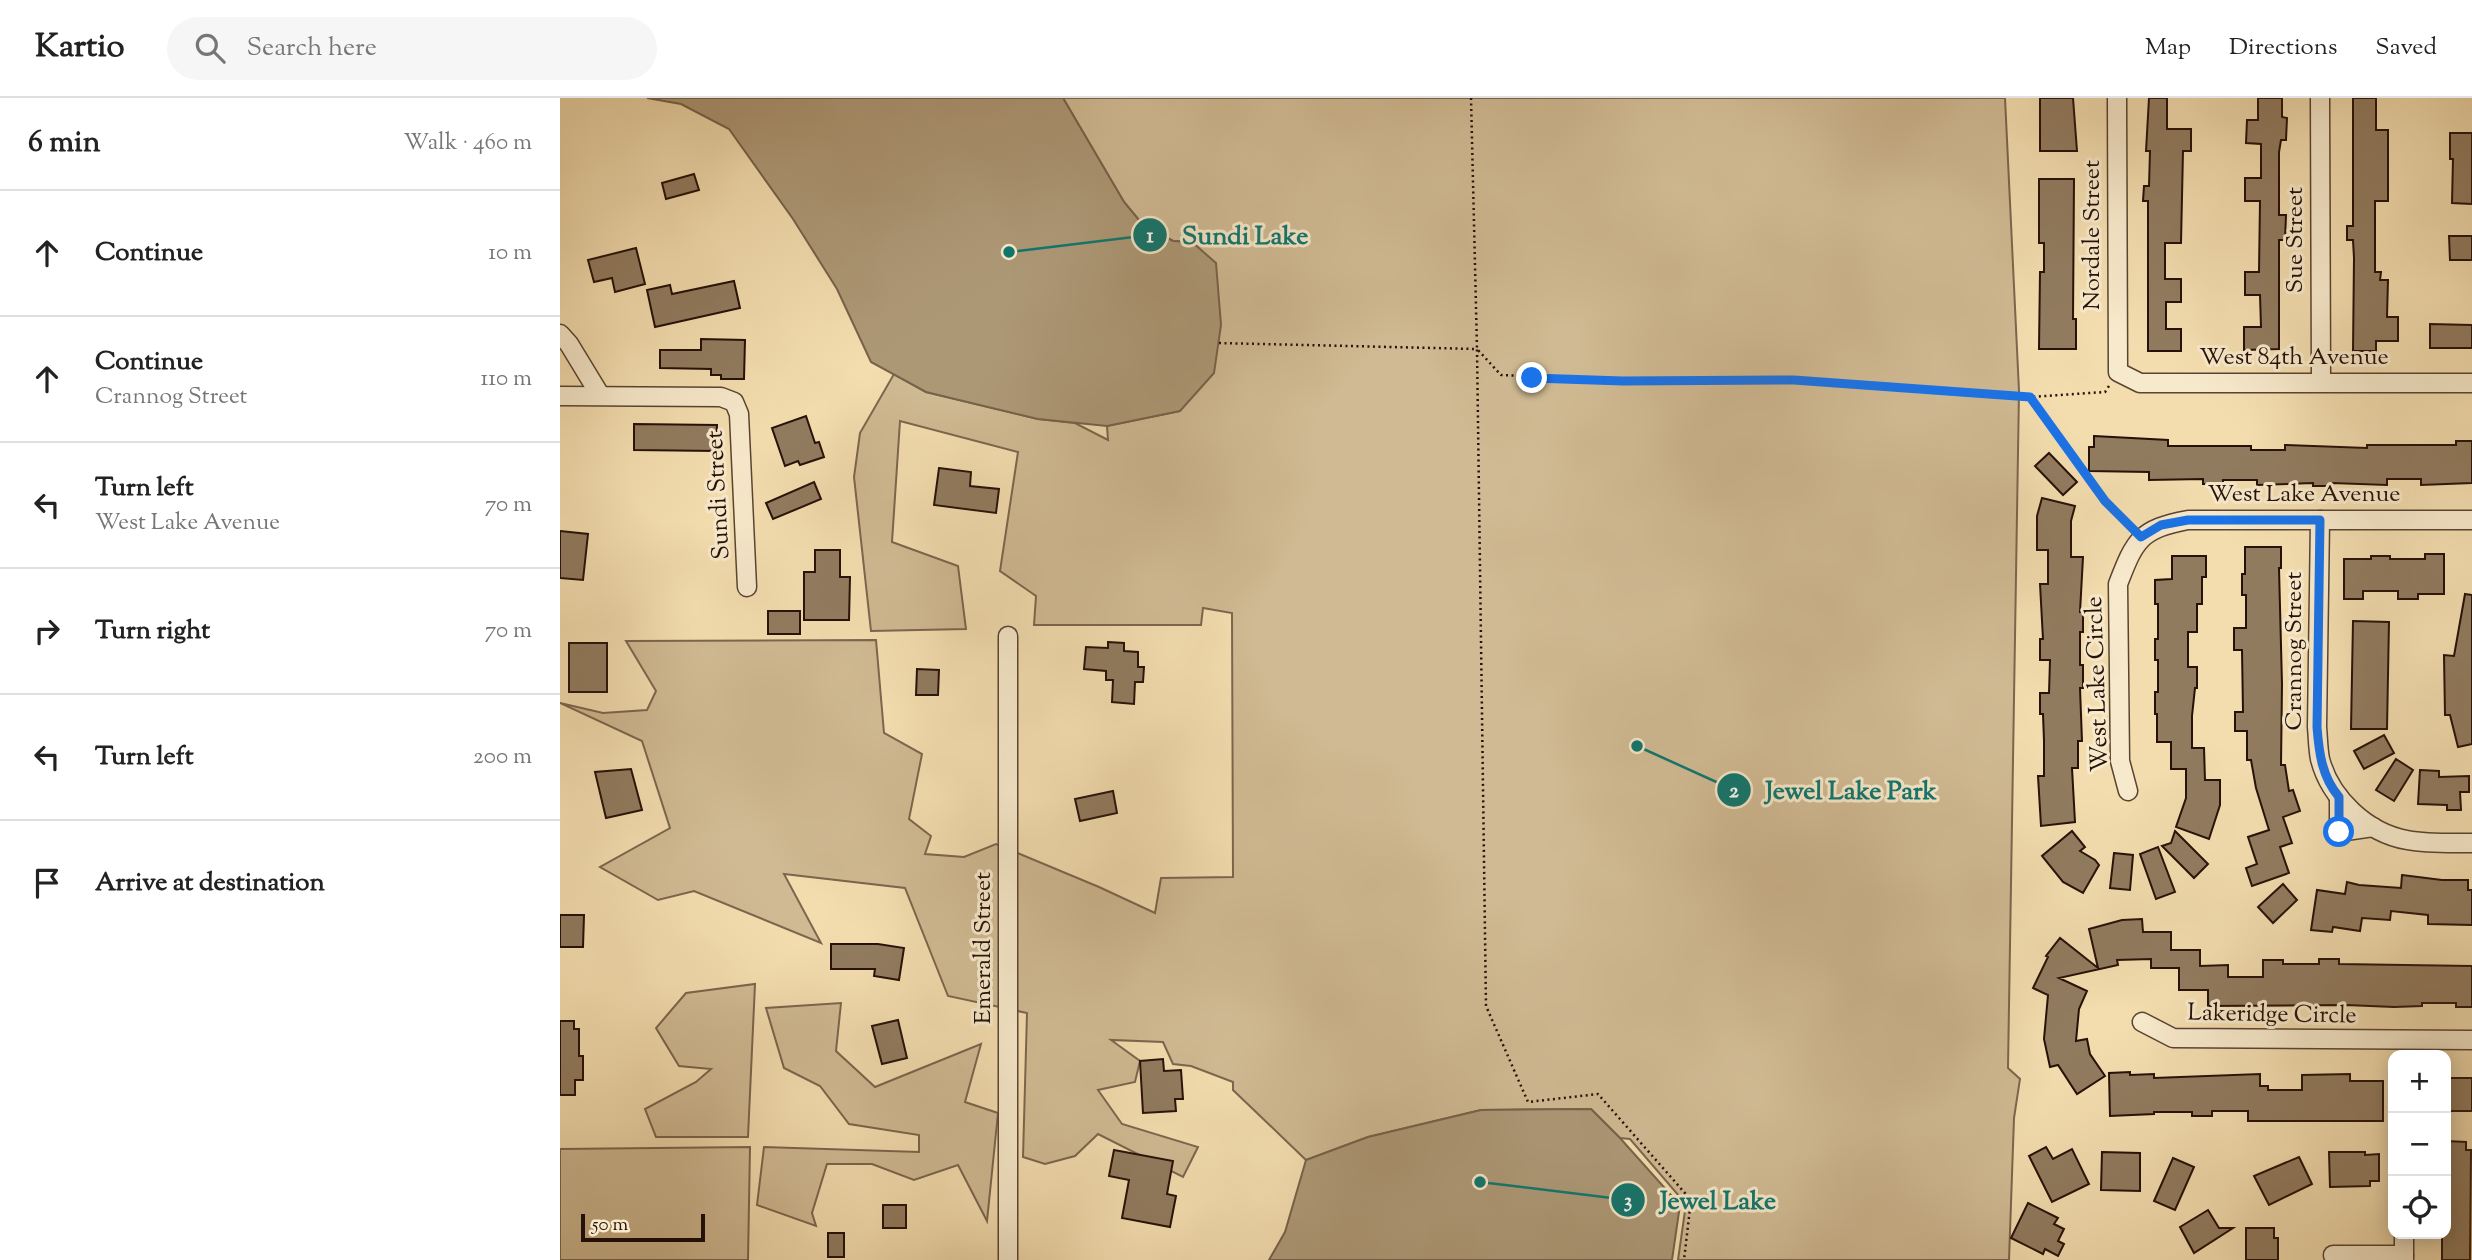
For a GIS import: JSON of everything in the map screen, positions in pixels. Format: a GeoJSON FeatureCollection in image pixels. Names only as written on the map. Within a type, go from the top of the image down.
{"type":"FeatureCollection","features":[{"type":"Feature","properties":{"kind":"street","name":"Nordale Street"},"geometry":{"type":"LineString","coordinates":[[2117,98],[2118,372]]}},
{"type":"Feature","properties":{"kind":"street","name":"Sue Street"},"geometry":{"type":"LineString","coordinates":[[2320,98],[2321,382]]}},
{"type":"Feature","properties":{"kind":"street"},"geometry":{"type":"LineString","coordinates":[[560,334],[600,395],[560,396]]}},
{"type":"Feature","properties":{"kind":"street","name":"West 84th Avenue"},"geometry":{"type":"LineString","coordinates":[[2118,372],[2140,383],[2472,383]]}},
{"type":"Feature","properties":{"kind":"street","name":"Sundi Street"},"geometry":{"type":"LineString","coordinates":[[600,395],[721,397],[734,402],[740,414],[747,587]]}},
{"type":"Feature","properties":{"kind":"street","name":"West Lake Avenue"},"geometry":{"type":"LineString","coordinates":[[2141,537],[2161,525],[2188,520],[2472,520]]}},
{"type":"Feature","properties":{"kind":"street","name":"Crannog Street"},"geometry":{"type":"LineString","coordinates":[[2320,520],[2317,727],[2320,758],[2330,786],[2349,809],[2373,827],[2404,840],[2434,844],[2472,843]]}},
{"type":"Feature","properties":{"kind":"street","name":"West Lake Circle"},"geometry":{"type":"LineString","coordinates":[[2128,791],[2120,761],[2118,584],[2128,558],[2141,537]]}},
{"type":"Feature","properties":{"kind":"street","name":"Emerald Street"},"geometry":{"type":"LineString","coordinates":[[1009,636],[1009,1260]]}},
{"type":"Feature","properties":{"kind":"street","name":"Lakeridge Circle"},"geometry":{"type":"LineString","coordinates":[[2141,1022],[2173,1038],[2406,1048],[2472,1040]]}},
{"type":"Feature","properties":{"kind":"street"},"geometry":{"type":"LineString","coordinates":[[2333,1255],[2404,1258],[2404,1239]]}},
{"type":"Feature","properties":{"kind":"path"},"geometry":{"type":"LineString","coordinates":[[1471,98],[1486,1006],[1528,1102],[1598,1094],[1691,1200],[1684,1260]]}},
{"type":"Feature","properties":{"kind":"path"},"geometry":{"type":"LineString","coordinates":[[1219,343],[1477,349],[1501,375],[1522,377],[1623,381],[1794,380],[2030,397],[2105,392],[2118,372]]}},
{"type":"Feature","properties":{"kind":"path"},"geometry":{"type":"LineString","coordinates":[[2030,397],[2105,501],[2141,537]]}},
{"type":"Feature","properties":{"kind":"shaded area"},"geometry":{"type":"Polygon","coordinates":[[[647,98],[1063,98],[1124,202],[1143,225],[1173,241],[1192,242],[1216,263],[1221,325],[1214,373],[1180,411],[1107,426],[1038,419],[926,392],[871,362],[837,289],[793,219],[729,129],[681,104],[647,98]]]}},
{"type":"Feature","properties":{"kind":"shaded area"},"geometry":{"type":"Polygon","coordinates":[[[1063,98],[2005,98],[2019,391],[2008,1068],[2020,1079],[2014,1118],[2009,1260],[1678,1260],[1686,1204],[1630,1139],[1620,1138],[1591,1109],[1481,1110],[1368,1137],[1306,1160],[1233,1090],[1233,1082],[1191,1066],[1173,1064],[1163,1042],[1111,1040],[1140,1061],[1135,1082],[1098,1090],[1122,1124],[1198,1147],[1183,1177],[1098,1134],[1075,1156],[1045,1164],[1023,1157],[1027,1013],[948,996],[905,888],[784,874],[821,943],[694,891],[658,900],[600,867],[670,828],[642,741],[560,703],[603,713],[647,710],[656,691],[626,641],[876,640],[884,733],[922,754],[909,819],[931,836],[925,854],[964,857],[996,844],[1155,913],[1161,878],[1233,877],[1232,613],[1203,608],[1201,625],[1034,625],[1036,596],[1000,571],[1018,452],[900,421],[892,542],[958,566],[966,629],[871,631],[854,477],[860,433],[894,374],[926,392],[1038,419],[1075,423],[1108,440],[1107,426],[1180,411],[1192,242],[1173,241],[1143,225],[1124,202],[1063,98]]]}},
{"type":"Feature","properties":{"kind":"shaded area"},"geometry":{"type":"Polygon","coordinates":[[[755,984],[748,1137],[656,1137],[645,1109],[696,1082],[711,1069],[679,1066],[656,1028],[686,993],[755,984]]]}},
{"type":"Feature","properties":{"kind":"shaded area"},"geometry":{"type":"Polygon","coordinates":[[[841,1003],[836,1051],[875,1087],[981,1044],[965,1102],[998,1113],[987,1221],[958,1165],[914,1180],[872,1164],[827,1164],[812,1213],[816,1226],[757,1205],[764,1147],[919,1152],[919,1135],[849,1124],[820,1086],[784,1068],[766,1008],[841,1003]]]}},
{"type":"Feature","properties":{"kind":"shaded area"},"geometry":{"type":"Polygon","coordinates":[[[1591,1109],[1680,1205],[1672,1260],[1269,1260],[1285,1232],[1306,1160],[1368,1137],[1481,1110],[1591,1109]]]}},
{"type":"Feature","properties":{"kind":"shaded area"},"geometry":{"type":"Polygon","coordinates":[[[750,1147],[748,1260],[560,1260],[560,1149],[750,1147]]]}},
{"type":"Feature","properties":{"kind":"building"},"geometry":{"type":"Polygon","coordinates":[[[2040,98],[2073,98],[2077,151],[2040,151],[2040,98]]]}},
{"type":"Feature","properties":{"kind":"building"},"geometry":{"type":"Polygon","coordinates":[[[2149,98],[2167,98],[2167,129],[2191,129],[2191,151],[2183,151],[2181,243],[2165,243],[2165,279],[2181,279],[2181,302],[2166,302],[2166,329],[2181,329],[2181,351],[2148,351],[2148,201],[2143,201],[2144,186],[2149,186],[2150,151],[2146,151],[2149,98]]]}},
{"type":"Feature","properties":{"kind":"building"},"geometry":{"type":"Polygon","coordinates":[[[2258,98],[2282,98],[2282,117],[2287,118],[2286,140],[2281,140],[2279,152],[2279,215],[2286,215],[2285,240],[2279,240],[2279,349],[2244,350],[2244,327],[2261,327],[2260,295],[2245,295],[2245,272],[2259,272],[2260,201],[2245,201],[2245,178],[2261,178],[2261,144],[2246,143],[2247,120],[2258,120],[2258,98]]]}},
{"type":"Feature","properties":{"kind":"building"},"geometry":{"type":"Polygon","coordinates":[[[2353,98],[2376,98],[2376,130],[2388,130],[2388,201],[2375,201],[2375,272],[2381,272],[2380,280],[2388,280],[2387,317],[2398,317],[2398,341],[2376,341],[2376,351],[2353,351],[2354,258],[2353,240],[2347,240],[2347,226],[2353,226],[2353,98]]]}},
{"type":"Feature","properties":{"kind":"building"},"geometry":{"type":"Polygon","coordinates":[[[2450,133],[2472,133],[2472,204],[2452,203],[2453,159],[2450,159],[2450,133]]]}},
{"type":"Feature","properties":{"kind":"building"},"geometry":{"type":"Polygon","coordinates":[[[694,174],[699,190],[666,199],[662,183],[694,174]]]}},
{"type":"Feature","properties":{"kind":"building"},"geometry":{"type":"Polygon","coordinates":[[[2039,179],[2074,179],[2073,319],[2076,319],[2076,349],[2039,349],[2040,272],[2044,272],[2044,243],[2039,243],[2039,179]]]}},
{"type":"Feature","properties":{"kind":"building"},"geometry":{"type":"Polygon","coordinates":[[[2449,236],[2472,236],[2472,260],[2450,260],[2449,236]]]}},
{"type":"Feature","properties":{"kind":"building"},"geometry":{"type":"Polygon","coordinates":[[[636,248],[645,284],[615,292],[612,278],[594,282],[588,260],[636,248]]]}},
{"type":"Feature","properties":{"kind":"building"},"geometry":{"type":"Polygon","coordinates":[[[734,281],[740,308],[655,327],[647,290],[670,285],[672,294],[734,281]]]}},
{"type":"Feature","properties":{"kind":"building"},"geometry":{"type":"Polygon","coordinates":[[[2430,324],[2472,325],[2472,348],[2430,348],[2430,324]]]}},
{"type":"Feature","properties":{"kind":"building"},"geometry":{"type":"Polygon","coordinates":[[[701,339],[745,340],[744,379],[721,379],[721,375],[711,375],[711,369],[660,368],[660,350],[701,350],[701,339]]]}},
{"type":"Feature","properties":{"kind":"building"},"geometry":{"type":"Polygon","coordinates":[[[806,416],[815,443],[819,442],[824,457],[800,465],[798,461],[785,466],[772,428],[806,416]]]}},
{"type":"Feature","properties":{"kind":"building"},"geometry":{"type":"Polygon","coordinates":[[[634,424],[717,425],[716,451],[634,450],[634,424]]]}},
{"type":"Feature","properties":{"kind":"building"},"geometry":{"type":"Polygon","coordinates":[[[2094,436],[2168,440],[2168,446],[2251,446],[2251,450],[2285,450],[2285,445],[2367,448],[2367,445],[2456,445],[2456,441],[2472,441],[2472,483],[2421,485],[2421,479],[2387,479],[2387,485],[2332,483],[2332,486],[2313,486],[2313,483],[2257,485],[2257,480],[2223,480],[2223,484],[2203,484],[2203,479],[2149,480],[2149,472],[2089,471],[2089,447],[2094,447],[2094,436]]]}},
{"type":"Feature","properties":{"kind":"building"},"geometry":{"type":"Polygon","coordinates":[[[2049,453],[2077,482],[2063,495],[2035,466],[2049,453]]]}},
{"type":"Feature","properties":{"kind":"building"},"geometry":{"type":"Polygon","coordinates":[[[939,468],[971,472],[970,486],[999,489],[996,513],[934,505],[939,468]]]}},
{"type":"Feature","properties":{"kind":"building"},"geometry":{"type":"Polygon","coordinates":[[[814,482],[821,499],[773,519],[766,503],[814,482]]]}},
{"type":"Feature","properties":{"kind":"building"},"geometry":{"type":"Polygon","coordinates":[[[2042,498],[2075,506],[2071,521],[2071,557],[2083,557],[2080,665],[2083,665],[2083,688],[2080,688],[2082,741],[2078,741],[2078,768],[2072,768],[2075,822],[2041,826],[2038,776],[2044,776],[2044,741],[2040,693],[2049,693],[2050,660],[2040,660],[2040,639],[2043,639],[2040,584],[2048,584],[2048,550],[2037,550],[2037,516],[2042,498]]]}},
{"type":"Feature","properties":{"kind":"building"},"geometry":{"type":"Polygon","coordinates":[[[560,531],[588,534],[583,580],[560,578],[560,531]]]}},
{"type":"Feature","properties":{"kind":"building"},"geometry":{"type":"Polygon","coordinates":[[[2245,547],[2281,547],[2281,765],[2285,765],[2289,791],[2293,790],[2300,811],[2283,817],[2292,843],[2280,847],[2289,873],[2252,886],[2246,868],[2257,864],[2248,837],[2269,830],[2256,788],[2251,760],[2247,760],[2247,731],[2235,731],[2235,712],[2243,712],[2242,650],[2234,650],[2234,628],[2246,628],[2246,595],[2242,595],[2245,547]]]}},
{"type":"Feature","properties":{"kind":"building"},"geometry":{"type":"Polygon","coordinates":[[[815,550],[840,550],[840,577],[850,577],[849,620],[804,620],[804,572],[815,572],[815,550]]]}},
{"type":"Feature","properties":{"kind":"building"},"geometry":{"type":"Polygon","coordinates":[[[2425,554],[2444,554],[2444,594],[2418,594],[2418,599],[2398,599],[2398,591],[2363,591],[2363,599],[2344,599],[2344,559],[2390,556],[2390,559],[2425,559],[2425,554]]]}},
{"type":"Feature","properties":{"kind":"building"},"geometry":{"type":"Polygon","coordinates":[[[2172,556],[2206,556],[2206,577],[2202,577],[2202,604],[2197,604],[2197,632],[2188,632],[2188,667],[2197,667],[2192,748],[2204,748],[2205,780],[2220,780],[2220,805],[2209,839],[2176,827],[2186,798],[2186,769],[2171,769],[2171,742],[2157,742],[2155,692],[2158,692],[2158,660],[2155,660],[2155,639],[2158,639],[2158,604],[2155,604],[2155,580],[2172,579],[2172,556]]]}},
{"type":"Feature","properties":{"kind":"building"},"geometry":{"type":"Polygon","coordinates":[[[2465,594],[2472,595],[2472,744],[2458,747],[2450,715],[2445,715],[2444,655],[2454,656],[2465,594]]]}},
{"type":"Feature","properties":{"kind":"building"},"geometry":{"type":"Polygon","coordinates":[[[768,611],[800,611],[800,634],[768,634],[768,611]]]}},
{"type":"Feature","properties":{"kind":"building"},"geometry":{"type":"Polygon","coordinates":[[[2353,621],[2389,622],[2387,729],[2351,729],[2353,621]]]}},
{"type":"Feature","properties":{"kind":"building"},"geometry":{"type":"Polygon","coordinates":[[[1108,642],[1124,643],[1124,651],[1138,652],[1138,667],[1144,667],[1143,682],[1135,682],[1134,704],[1112,702],[1113,680],[1106,680],[1106,671],[1084,669],[1086,647],[1108,648],[1108,642]]]}},
{"type":"Feature","properties":{"kind":"building"},"geometry":{"type":"Polygon","coordinates":[[[569,643],[607,643],[607,692],[569,692],[569,643]]]}},
{"type":"Feature","properties":{"kind":"building"},"geometry":{"type":"Polygon","coordinates":[[[917,669],[939,670],[938,695],[916,695],[917,669]]]}},
{"type":"Feature","properties":{"kind":"building"},"geometry":{"type":"Polygon","coordinates":[[[2384,735],[2394,753],[2364,769],[2354,751],[2384,735]]]}},
{"type":"Feature","properties":{"kind":"building"},"geometry":{"type":"Polygon","coordinates":[[[2396,759],[2413,770],[2394,801],[2376,790],[2396,759]]]}},
{"type":"Feature","properties":{"kind":"building"},"geometry":{"type":"Polygon","coordinates":[[[631,769],[642,810],[606,818],[595,772],[631,769]]]}},
{"type":"Feature","properties":{"kind":"building"},"geometry":{"type":"Polygon","coordinates":[[[2420,770],[2439,771],[2439,777],[2469,776],[2469,792],[2460,792],[2461,810],[2447,810],[2447,805],[2418,804],[2420,770]]]}},
{"type":"Feature","properties":{"kind":"building"},"geometry":{"type":"Polygon","coordinates":[[[1113,791],[1117,813],[1080,821],[1075,799],[1113,791]]]}},
{"type":"Feature","properties":{"kind":"building"},"geometry":{"type":"Polygon","coordinates":[[[2072,831],[2085,847],[2080,851],[2099,865],[2083,893],[2063,882],[2042,856],[2072,831]]]}},
{"type":"Feature","properties":{"kind":"building"},"geometry":{"type":"Polygon","coordinates":[[[2175,831],[2208,864],[2194,878],[2162,846],[2171,843],[2175,831]]]}},
{"type":"Feature","properties":{"kind":"building"},"geometry":{"type":"Polygon","coordinates":[[[2158,847],[2175,892],[2156,899],[2140,854],[2158,847]]]}},
{"type":"Feature","properties":{"kind":"building"},"geometry":{"type":"Polygon","coordinates":[[[2114,853],[2133,855],[2130,890],[2110,888],[2114,853]]]}},
{"type":"Feature","properties":{"kind":"building"},"geometry":{"type":"Polygon","coordinates":[[[2402,875],[2468,880],[2468,890],[2472,890],[2472,925],[2428,924],[2428,915],[2391,911],[2390,920],[2362,918],[2360,931],[2333,927],[2332,932],[2311,930],[2317,890],[2345,894],[2347,882],[2401,888],[2402,875]]]}},
{"type":"Feature","properties":{"kind":"building"},"geometry":{"type":"Polygon","coordinates":[[[2283,884],[2297,900],[2273,923],[2258,907],[2283,884]]]}},
{"type":"Feature","properties":{"kind":"building"},"geometry":{"type":"Polygon","coordinates":[[[560,915],[584,915],[583,947],[560,947],[560,915]]]}},
{"type":"Feature","properties":{"kind":"building"},"geometry":{"type":"Polygon","coordinates":[[[2142,919],[2143,932],[2171,932],[2171,950],[2200,950],[2200,966],[2228,965],[2228,977],[2263,977],[2263,960],[2283,960],[2283,964],[2319,964],[2319,959],[2339,959],[2339,964],[2472,966],[2472,1007],[2456,1007],[2456,1003],[2422,1003],[2422,1006],[2394,1007],[2208,1006],[2208,990],[2179,990],[2179,968],[2151,968],[2151,959],[2117,960],[2118,965],[2059,978],[2087,991],[2079,1009],[2076,1041],[2087,1039],[2090,1054],[2105,1076],[2077,1094],[2058,1065],[2050,1067],[2044,1039],[2048,995],[2033,988],[2048,957],[2046,956],[2060,938],[2098,968],[2089,929],[2122,920],[2142,919]]]}},
{"type":"Feature","properties":{"kind":"building"},"geometry":{"type":"Polygon","coordinates":[[[831,944],[878,944],[904,948],[899,980],[874,976],[875,969],[831,969],[831,944]]]}},
{"type":"Feature","properties":{"kind":"building"},"geometry":{"type":"Polygon","coordinates":[[[898,1020],[907,1058],[882,1064],[872,1026],[898,1020]]]}},
{"type":"Feature","properties":{"kind":"building"},"geometry":{"type":"Polygon","coordinates":[[[560,1021],[574,1021],[574,1029],[579,1029],[579,1056],[583,1056],[583,1080],[575,1080],[575,1095],[560,1095],[560,1021]]]}},
{"type":"Feature","properties":{"kind":"building"},"geometry":{"type":"Polygon","coordinates":[[[1163,1059],[1164,1071],[1181,1070],[1183,1099],[1175,1099],[1176,1111],[1143,1113],[1140,1061],[1163,1059]]]}},
{"type":"Feature","properties":{"kind":"building"},"geometry":{"type":"Polygon","coordinates":[[[2130,1072],[2130,1075],[2154,1074],[2154,1078],[2260,1074],[2260,1086],[2268,1086],[2268,1090],[2302,1090],[2302,1075],[2350,1074],[2350,1081],[2383,1081],[2383,1121],[2248,1121],[2248,1111],[2212,1111],[2212,1116],[2192,1116],[2192,1112],[2154,1112],[2110,1116],[2109,1073],[2130,1072]]]}},
{"type":"Feature","properties":{"kind":"building"},"geometry":{"type":"Polygon","coordinates":[[[2451,1078],[2472,1078],[2472,1111],[2451,1111],[2451,1078]]]}},
{"type":"Feature","properties":{"kind":"building"},"geometry":{"type":"Polygon","coordinates":[[[2451,1141],[2466,1142],[2466,1150],[2471,1150],[2470,1260],[2442,1260],[2442,1239],[2451,1239],[2451,1141]]]}},
{"type":"Feature","properties":{"kind":"building"},"geometry":{"type":"Polygon","coordinates":[[[2046,1147],[2053,1159],[2072,1149],[2089,1184],[2052,1202],[2029,1156],[2046,1147]]]}},
{"type":"Feature","properties":{"kind":"building"},"geometry":{"type":"Polygon","coordinates":[[[1114,1150],[1173,1161],[1167,1194],[1176,1196],[1170,1227],[1122,1218],[1129,1180],[1109,1176],[1114,1150]]]}},
{"type":"Feature","properties":{"kind":"building"},"geometry":{"type":"Polygon","coordinates":[[[2102,1152],[2140,1153],[2140,1191],[2101,1190],[2102,1152]]]}},
{"type":"Feature","properties":{"kind":"building"},"geometry":{"type":"Polygon","coordinates":[[[2329,1152],[2379,1154],[2379,1181],[2370,1181],[2370,1186],[2330,1187],[2329,1152]]]}},
{"type":"Feature","properties":{"kind":"building"},"geometry":{"type":"Polygon","coordinates":[[[2299,1157],[2312,1184],[2269,1205],[2254,1176],[2299,1157]]]}},
{"type":"Feature","properties":{"kind":"building"},"geometry":{"type":"Polygon","coordinates":[[[2173,1158],[2194,1167],[2175,1210],[2154,1201],[2173,1158]]]}},
{"type":"Feature","properties":{"kind":"building"},"geometry":{"type":"Polygon","coordinates":[[[2028,1203],[2058,1218],[2054,1224],[2064,1229],[2058,1241],[2064,1244],[2058,1256],[2045,1249],[2043,1254],[2011,1238],[2028,1203]]]}},
{"type":"Feature","properties":{"kind":"building"},"geometry":{"type":"Polygon","coordinates":[[[883,1205],[906,1205],[906,1228],[883,1228],[883,1205]]]}},
{"type":"Feature","properties":{"kind":"building"},"geometry":{"type":"Polygon","coordinates":[[[2208,1210],[2219,1228],[2233,1228],[2194,1253],[2180,1227],[2208,1210]]]}},
{"type":"Feature","properties":{"kind":"building"},"geometry":{"type":"Polygon","coordinates":[[[2246,1228],[2274,1228],[2274,1238],[2278,1238],[2278,1260],[2246,1260],[2246,1228]]]}},
{"type":"Feature","properties":{"kind":"building"},"geometry":{"type":"Polygon","coordinates":[[[828,1233],[844,1233],[844,1257],[828,1257],[828,1233]]]}},
{"type":"Feature","properties":{"kind":"place","name":"Sundi Lake"},"geometry":{"type":"Point","coordinates":[1009,252]}},
{"type":"Feature","properties":{"kind":"place","name":"Jewel Lake Park"},"geometry":{"type":"Point","coordinates":[1637,746]}},
{"type":"Feature","properties":{"kind":"place","name":"Jewel Lake"},"geometry":{"type":"Point","coordinates":[1480,1182]}},
{"type":"Feature","properties":{"kind":"route"},"geometry":{"type":"LineString","coordinates":[[1532,378],[1623,381],[1794,380],[2030,397],[2105,501],[2141,537],[2161,525],[2188,520],[2320,520],[2317,727],[2320,758],[2330,786],[2339,797],[2339,832]]}}]}
